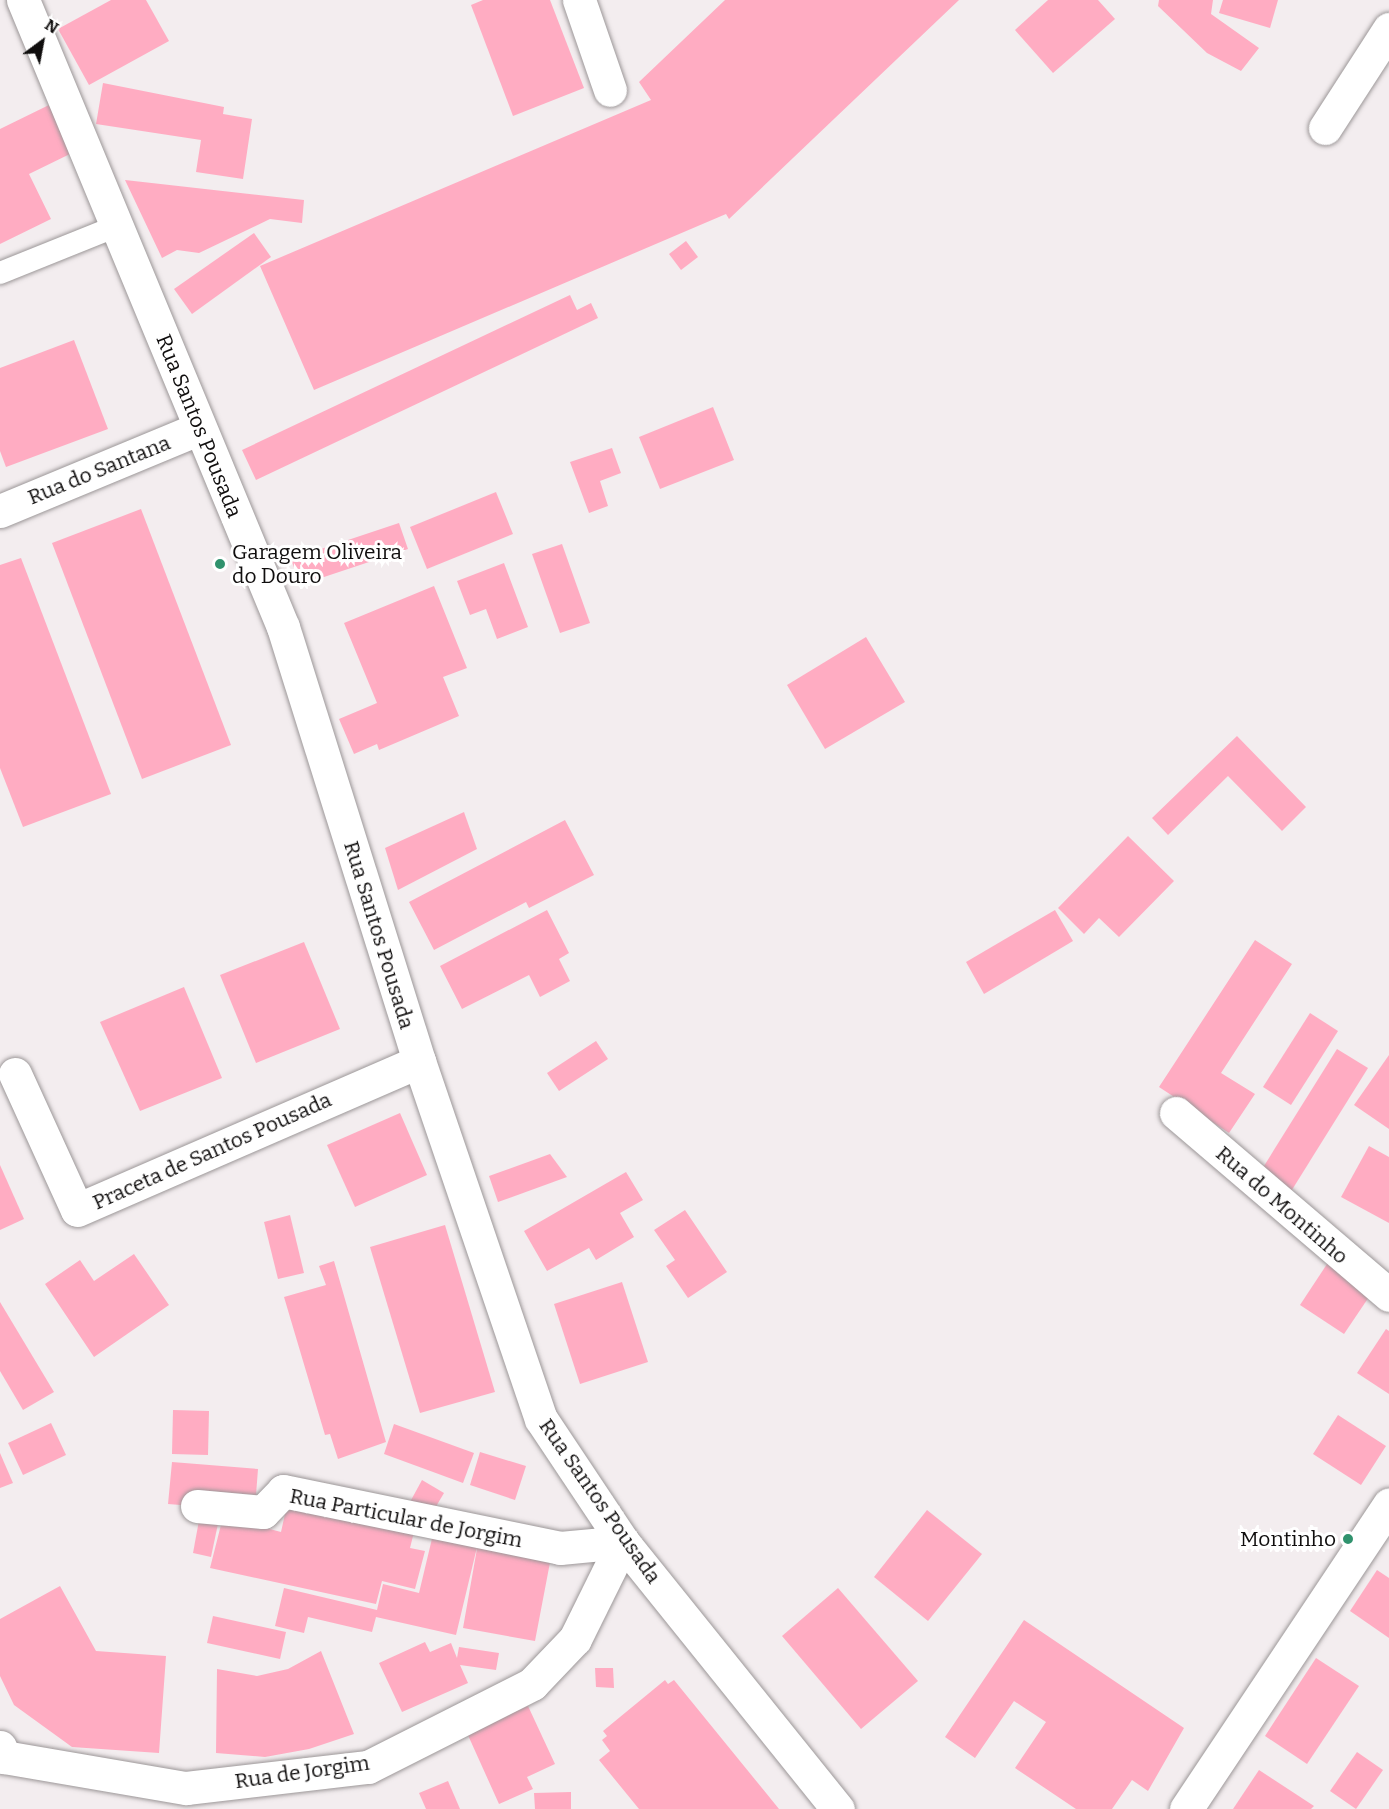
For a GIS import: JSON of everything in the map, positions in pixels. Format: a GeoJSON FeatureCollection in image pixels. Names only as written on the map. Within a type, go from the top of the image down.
{"type":"FeatureCollection","features":[{"type":"Feature","properties":{"kind":"street","name":"Rua Santos Pousada"},"geometry":{"type":"LineString","coordinates":[[24,0],[198,429],[283,627],[419,1061],[541,1419],[623,1542],[838,1809]]}},
{"type":"Feature","properties":{"kind":"street"},"geometry":{"type":"LineString","coordinates":[[579,0],[610,90]]}},
{"type":"Feature","properties":{"kind":"street"},"geometry":{"type":"LineString","coordinates":[[1325,128],[1389,29]]}},
{"type":"Feature","properties":{"kind":"street","name":"Rua do Santana"},"geometry":{"type":"LineString","coordinates":[[0,511],[198,429]]}},
{"type":"Feature","properties":{"kind":"street","name":"Praceta de Santos Pousada"},"geometry":{"type":"LineString","coordinates":[[15,1074],[77,1210],[419,1061]]}},
{"type":"Feature","properties":{"kind":"street","name":"Rua do Montinho"},"geometry":{"type":"LineString","coordinates":[[1176,1113],[1389,1295]]}},
{"type":"Feature","properties":{"kind":"street","name":"Rua Particular de Jorgim"},"geometry":{"type":"LineString","coordinates":[[197,1506],[263,1512],[284,1491],[560,1548],[623,1542]]}},
{"type":"Feature","properties":{"kind":"street"},"geometry":{"type":"LineString","coordinates":[[1186,1809],[1389,1505]]}},
{"type":"Feature","properties":{"kind":"street","name":"Rua de Jorgim"},"geometry":{"type":"LineString","coordinates":[[2,1755],[185,1799],[368,1767],[532,1684],[575,1638],[623,1542]]}},
{"type":"Feature","properties":{"kind":"lane"},"geometry":{"type":"LineString","coordinates":[[0,273],[117,226]]}},
{"type":"Feature","properties":{"kind":"building"},"geometry":{"type":"Polygon","coordinates":[[[111,0],[146,0],[169,41],[89,85],[58,29],[111,0]]]}},
{"type":"Feature","properties":{"kind":"building"},"geometry":{"type":"Polygon","coordinates":[[[483,0],[550,0],[584,88],[513,116],[471,5],[483,0]]]}},
{"type":"Feature","properties":{"kind":"building"},"geometry":{"type":"Polygon","coordinates":[[[725,0],[959,0],[729,219],[726,214],[314,390],[260,266],[651,100],[639,82],[725,0]]]}},
{"type":"Feature","properties":{"kind":"building"},"geometry":{"type":"Polygon","coordinates":[[[1048,0],[1098,0],[1115,19],[1053,73],[1015,30],[1048,0]]]}},
{"type":"Feature","properties":{"kind":"building"},"geometry":{"type":"Polygon","coordinates":[[[1159,0],[1213,0],[1211,14],[1259,48],[1241,71],[1207,53],[1158,6],[1159,0]]]}},
{"type":"Feature","properties":{"kind":"building"},"geometry":{"type":"Polygon","coordinates":[[[1223,0],[1278,0],[1270,28],[1219,13],[1223,0]]]}},
{"type":"Feature","properties":{"kind":"building"},"geometry":{"type":"Polygon","coordinates":[[[103,83],[224,107],[223,114],[252,119],[243,179],[196,172],[201,140],[96,124],[103,83]]]}},
{"type":"Feature","properties":{"kind":"building"},"geometry":{"type":"Polygon","coordinates":[[[49,105],[72,153],[29,174],[51,219],[0,244],[0,129],[49,105]]]}},
{"type":"Feature","properties":{"kind":"building"},"geometry":{"type":"Polygon","coordinates":[[[125,180],[304,200],[302,223],[270,219],[199,253],[177,250],[162,258],[125,180]]]}},
{"type":"Feature","properties":{"kind":"building"},"geometry":{"type":"Polygon","coordinates":[[[254,233],[271,257],[192,314],[174,289],[254,233]]]}},
{"type":"Feature","properties":{"kind":"building"},"geometry":{"type":"Polygon","coordinates":[[[686,241],[698,257],[681,270],[669,254],[686,241]]]}},
{"type":"Feature","properties":{"kind":"building"},"geometry":{"type":"Polygon","coordinates":[[[570,295],[577,310],[591,303],[598,318],[256,480],[242,450],[570,295]]]}},
{"type":"Feature","properties":{"kind":"building"},"geometry":{"type":"Polygon","coordinates":[[[74,340],[108,429],[6,467],[0,451],[0,368],[74,340]]]}},
{"type":"Feature","properties":{"kind":"building"},"geometry":{"type":"Polygon","coordinates":[[[713,407],[734,460],[660,489],[639,437],[713,407]]]}},
{"type":"Feature","properties":{"kind":"building"},"geometry":{"type":"Polygon","coordinates":[[[612,448],[621,473],[600,481],[608,506],[589,513],[570,462],[612,448]]]}},
{"type":"Feature","properties":{"kind":"building"},"geometry":{"type":"Polygon","coordinates":[[[496,492],[513,534],[427,569],[410,527],[496,492]]]}},
{"type":"Feature","properties":{"kind":"building"},"geometry":{"type":"Polygon","coordinates":[[[141,509],[231,745],[142,779],[52,543],[141,509]]]}},
{"type":"Feature","properties":{"kind":"building"},"geometry":{"type":"Polygon","coordinates":[[[399,523],[408,549],[300,585],[291,559],[399,523]]]}},
{"type":"Feature","properties":{"kind":"building"},"geometry":{"type":"Polygon","coordinates":[[[562,544],[590,623],[560,633],[532,554],[562,544]]]}},
{"type":"Feature","properties":{"kind":"building"},"geometry":{"type":"Polygon","coordinates":[[[21,558],[111,794],[23,827],[0,768],[0,565],[21,558]]]}},
{"type":"Feature","properties":{"kind":"building"},"geometry":{"type":"Polygon","coordinates":[[[504,563],[528,627],[497,639],[486,609],[470,615],[457,581],[504,563]]]}},
{"type":"Feature","properties":{"kind":"building"},"geometry":{"type":"Polygon","coordinates":[[[434,586],[467,668],[443,677],[459,716],[379,750],[377,744],[354,754],[339,719],[377,703],[344,623],[434,586]]]}},
{"type":"Feature","properties":{"kind":"building"},"geometry":{"type":"Polygon","coordinates":[[[866,637],[905,702],[825,749],[787,685],[866,637]]]}},
{"type":"Feature","properties":{"kind":"building"},"geometry":{"type":"Polygon","coordinates":[[[1237,736],[1306,807],[1282,831],[1228,776],[1168,835],[1152,818],[1237,736]]]}},
{"type":"Feature","properties":{"kind":"building"},"geometry":{"type":"Polygon","coordinates":[[[464,812],[477,849],[398,890],[385,848],[464,812]]]}},
{"type":"Feature","properties":{"kind":"building"},"geometry":{"type":"Polygon","coordinates":[[[565,820],[594,875],[529,908],[526,902],[434,950],[409,902],[565,820]]]}},
{"type":"Feature","properties":{"kind":"building"},"geometry":{"type":"Polygon","coordinates":[[[1128,836],[1174,881],[1119,937],[1099,918],[1084,934],[1058,908],[1128,836]]]}},
{"type":"Feature","properties":{"kind":"building"},"geometry":{"type":"Polygon","coordinates":[[[547,910],[569,953],[559,959],[570,981],[540,997],[529,975],[462,1009],[440,966],[547,910]]]}},
{"type":"Feature","properties":{"kind":"building"},"geometry":{"type":"Polygon","coordinates":[[[1055,910],[1073,941],[984,994],[966,962],[1055,910]]]}},
{"type":"Feature","properties":{"kind":"building"},"geometry":{"type":"Polygon","coordinates":[[[1255,940],[1292,964],[1221,1073],[1255,1094],[1229,1133],[1159,1087],[1255,940]]]}},
{"type":"Feature","properties":{"kind":"building"},"geometry":{"type":"Polygon","coordinates":[[[304,942],[340,1029],[256,1063],[220,975],[304,942]]]}},
{"type":"Feature","properties":{"kind":"building"},"geometry":{"type":"Polygon","coordinates":[[[184,987],[222,1078],[140,1111],[100,1022],[184,987]]]}},
{"type":"Feature","properties":{"kind":"building"},"geometry":{"type":"Polygon","coordinates":[[[1310,1013],[1338,1031],[1291,1105],[1263,1087],[1310,1013]]]}},
{"type":"Feature","properties":{"kind":"building"},"geometry":{"type":"Polygon","coordinates":[[[596,1041],[608,1059],[559,1091],[547,1073],[596,1041]]]}},
{"type":"Feature","properties":{"kind":"building"},"geometry":{"type":"Polygon","coordinates":[[[1337,1049],[1368,1068],[1290,1193],[1259,1174],[1337,1049]]]}},
{"type":"Feature","properties":{"kind":"building"},"geometry":{"type":"Polygon","coordinates":[[[1389,1055],[1389,1129],[1354,1105],[1389,1055]]]}},
{"type":"Feature","properties":{"kind":"building"},"geometry":{"type":"Polygon","coordinates":[[[400,1113],[427,1175],[355,1207],[327,1145],[400,1113]]]}},
{"type":"Feature","properties":{"kind":"building"},"geometry":{"type":"Polygon","coordinates":[[[1369,1146],[1389,1157],[1389,1223],[1341,1197],[1369,1146]]]}},
{"type":"Feature","properties":{"kind":"building"},"geometry":{"type":"Polygon","coordinates":[[[550,1154],[567,1177],[498,1202],[489,1176],[550,1154]]]}},
{"type":"Feature","properties":{"kind":"building"},"geometry":{"type":"Polygon","coordinates":[[[0,1165],[24,1219],[0,1230],[0,1165]]]}},
{"type":"Feature","properties":{"kind":"building"},"geometry":{"type":"Polygon","coordinates":[[[626,1172],[643,1200],[620,1213],[634,1237],[596,1260],[589,1248],[547,1271],[524,1231],[626,1172]]]}},
{"type":"Feature","properties":{"kind":"building"},"geometry":{"type":"Polygon","coordinates":[[[685,1210],[727,1272],[688,1298],[666,1266],[675,1260],[654,1230],[685,1210]]]}},
{"type":"Feature","properties":{"kind":"building"},"geometry":{"type":"Polygon","coordinates":[[[290,1215],[304,1273],[278,1279],[264,1222],[290,1215]]]}},
{"type":"Feature","properties":{"kind":"building"},"geometry":{"type":"Polygon","coordinates":[[[445,1225],[495,1392],[420,1413],[370,1247],[445,1225]]]}},
{"type":"Feature","properties":{"kind":"building"},"geometry":{"type":"Polygon","coordinates":[[[134,1254],[169,1305],[94,1357],[45,1284],[80,1260],[94,1281],[134,1254]]]}},
{"type":"Feature","properties":{"kind":"building"},"geometry":{"type":"Polygon","coordinates":[[[1331,1258],[1375,1288],[1344,1334],[1300,1305],[1331,1258]]]}},
{"type":"Feature","properties":{"kind":"building"},"geometry":{"type":"Polygon","coordinates":[[[334,1261],[386,1442],[338,1459],[330,1434],[325,1435],[284,1297],[326,1285],[319,1266],[334,1261]]]}},
{"type":"Feature","properties":{"kind":"building"},"geometry":{"type":"Polygon","coordinates":[[[622,1282],[648,1362],[580,1384],[554,1304],[622,1282]]]}},
{"type":"Feature","properties":{"kind":"building"},"geometry":{"type":"Polygon","coordinates":[[[0,1302],[54,1392],[23,1410],[0,1371],[0,1302]]]}},
{"type":"Feature","properties":{"kind":"building"},"geometry":{"type":"Polygon","coordinates":[[[1386,1329],[1389,1331],[1389,1394],[1357,1373],[1386,1329]]]}},
{"type":"Feature","properties":{"kind":"building"},"geometry":{"type":"Polygon","coordinates":[[[173,1410],[209,1411],[208,1455],[172,1454],[173,1410]]]}},
{"type":"Feature","properties":{"kind":"building"},"geometry":{"type":"Polygon","coordinates":[[[1338,1415],[1386,1446],[1361,1485],[1313,1454],[1338,1415]]]}},
{"type":"Feature","properties":{"kind":"building"},"geometry":{"type":"Polygon","coordinates":[[[51,1423],[66,1455],[23,1475],[8,1443],[51,1423]]]}},
{"type":"Feature","properties":{"kind":"building"},"geometry":{"type":"Polygon","coordinates":[[[394,1424],[474,1453],[463,1483],[384,1454],[394,1424]]]}},
{"type":"Feature","properties":{"kind":"building"},"geometry":{"type":"Polygon","coordinates":[[[480,1452],[526,1466],[515,1500],[470,1485],[480,1452]]]}},
{"type":"Feature","properties":{"kind":"building"},"geometry":{"type":"Polygon","coordinates":[[[0,1453],[13,1483],[0,1488],[0,1453]]]}},
{"type":"Feature","properties":{"kind":"building"},"geometry":{"type":"Polygon","coordinates":[[[172,1462],[258,1469],[256,1495],[194,1490],[193,1506],[168,1504],[172,1462]]]}},
{"type":"Feature","properties":{"kind":"building"},"geometry":{"type":"Polygon","coordinates":[[[422,1480],[444,1493],[431,1515],[410,1502],[422,1480]]]}},
{"type":"Feature","properties":{"kind":"building"},"geometry":{"type":"Polygon","coordinates":[[[289,1496],[415,1528],[410,1548],[425,1551],[415,1589],[382,1581],[376,1604],[210,1568],[223,1517],[281,1532],[289,1496]]]}},
{"type":"Feature","properties":{"kind":"building"},"geometry":{"type":"Polygon","coordinates":[[[927,1510],[982,1554],[928,1621],[874,1577],[927,1510]]]}},
{"type":"Feature","properties":{"kind":"building"},"geometry":{"type":"Polygon","coordinates":[[[200,1515],[219,1519],[211,1557],[193,1553],[200,1515]]]}},
{"type":"Feature","properties":{"kind":"building"},"geometry":{"type":"Polygon","coordinates":[[[435,1526],[552,1552],[535,1641],[463,1628],[478,1543],[456,1635],[376,1617],[372,1632],[308,1617],[304,1633],[275,1626],[284,1588],[377,1610],[383,1584],[419,1593],[435,1526]]]}},
{"type":"Feature","properties":{"kind":"building"},"geometry":{"type":"Polygon","coordinates":[[[1377,1570],[1389,1578],[1389,1638],[1350,1611],[1377,1570]]]}},
{"type":"Feature","properties":{"kind":"building"},"geometry":{"type":"Polygon","coordinates":[[[60,1586],[96,1651],[166,1656],[159,1753],[72,1747],[14,1705],[0,1676],[0,1619],[60,1586]]]}},
{"type":"Feature","properties":{"kind":"building"},"geometry":{"type":"Polygon","coordinates":[[[838,1588],[918,1681],[861,1729],[782,1636],[838,1588]]]}},
{"type":"Feature","properties":{"kind":"building"},"geometry":{"type":"Polygon","coordinates":[[[213,1616],[286,1632],[280,1659],[207,1643],[213,1616]]]}},
{"type":"Feature","properties":{"kind":"building"},"geometry":{"type":"Polygon","coordinates":[[[1024,1620],[1184,1728],[1148,1791],[1132,1780],[1112,1809],[1076,1809],[1015,1768],[1046,1722],[1014,1701],[975,1758],[945,1737],[1024,1620]]]}},
{"type":"Feature","properties":{"kind":"building"},"geometry":{"type":"Polygon","coordinates":[[[425,1642],[430,1652],[451,1643],[457,1658],[459,1647],[499,1653],[496,1670],[460,1665],[468,1683],[402,1712],[379,1663],[425,1642]]]}},
{"type":"Feature","properties":{"kind":"building"},"geometry":{"type":"Polygon","coordinates":[[[321,1651],[354,1734],[309,1749],[265,1757],[216,1753],[217,1669],[257,1676],[288,1669],[321,1651]]]}},
{"type":"Feature","properties":{"kind":"building"},"geometry":{"type":"Polygon","coordinates":[[[1316,1658],[1359,1686],[1307,1764],[1265,1736],[1316,1658]]]}},
{"type":"Feature","properties":{"kind":"building"},"geometry":{"type":"Polygon","coordinates":[[[595,1668],[613,1668],[614,1688],[596,1687],[595,1668]]]}},
{"type":"Feature","properties":{"kind":"building"},"geometry":{"type":"Polygon","coordinates":[[[665,1680],[668,1684],[674,1680],[779,1809],[639,1809],[599,1760],[610,1751],[602,1740],[607,1736],[603,1731],[665,1680]]]}},
{"type":"Feature","properties":{"kind":"building"},"geometry":{"type":"Polygon","coordinates":[[[528,1706],[555,1764],[527,1777],[533,1789],[499,1804],[467,1733],[528,1706]]]}},
{"type":"Feature","properties":{"kind":"building"},"geometry":{"type":"Polygon","coordinates":[[[1357,1752],[1383,1770],[1356,1809],[1330,1791],[1357,1752]]]}},
{"type":"Feature","properties":{"kind":"building"},"geometry":{"type":"Polygon","coordinates":[[[1259,1770],[1314,1806],[1311,1809],[1233,1809],[1259,1770]]]}},
{"type":"Feature","properties":{"kind":"building"},"geometry":{"type":"Polygon","coordinates":[[[448,1781],[460,1809],[426,1809],[419,1793],[448,1781]]]}},
{"type":"Feature","properties":{"kind":"building"},"geometry":{"type":"Polygon","coordinates":[[[571,1792],[571,1809],[535,1809],[534,1793],[571,1792]]]}},
{"type":"Feature","properties":{"kind":"place","name":"Garagem Oliveira do Douro"},"geometry":{"type":"Point","coordinates":[220,564]}},
{"type":"Feature","properties":{"kind":"place","name":"Montinho"},"geometry":{"type":"Point","coordinates":[1348,1539]}}]}
